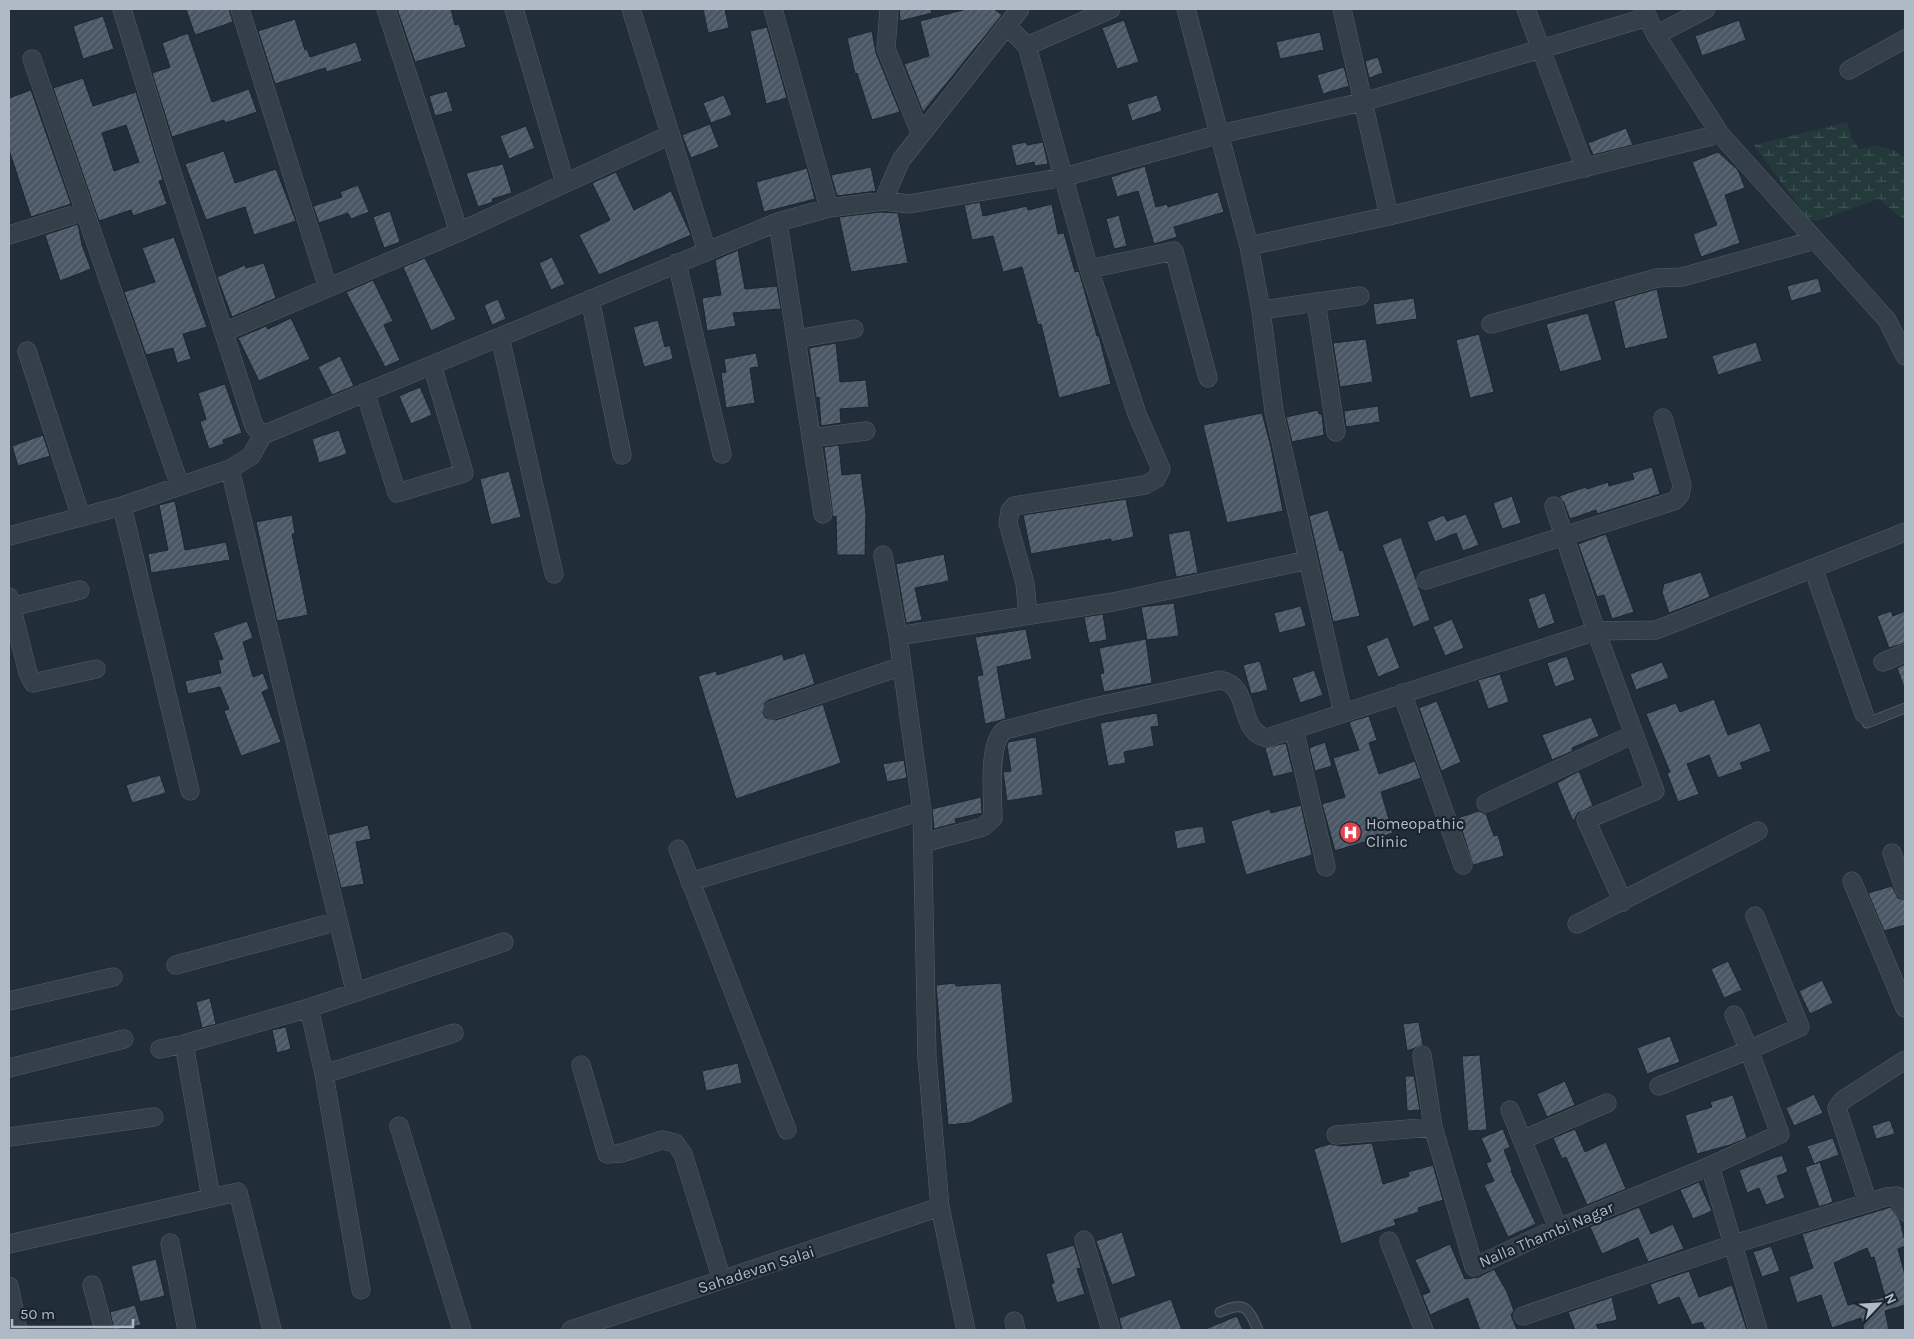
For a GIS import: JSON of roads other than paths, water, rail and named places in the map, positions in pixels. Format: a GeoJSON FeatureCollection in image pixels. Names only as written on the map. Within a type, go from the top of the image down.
{"type":"FeatureCollection","features":[{"type":"Feature","properties":{"kind":"street"},"geometry":{"type":"LineString","coordinates":[[122,9],[166,154],[254,426],[262,435]]}},
{"type":"Feature","properties":{"kind":"street"},"geometry":{"type":"LineString","coordinates":[[240,9],[328,288]]}},
{"type":"Feature","properties":{"kind":"street"},"geometry":{"type":"LineString","coordinates":[[386,9],[459,232]]}},
{"type":"Feature","properties":{"kind":"street"},"geometry":{"type":"LineString","coordinates":[[514,9],[565,183]]}},
{"type":"Feature","properties":{"kind":"street"},"geometry":{"type":"LineString","coordinates":[[631,9],[706,251]]}},
{"type":"Feature","properties":{"kind":"street"},"geometry":{"type":"LineString","coordinates":[[773,9],[829,208]]}},
{"type":"Feature","properties":{"kind":"street"},"geometry":{"type":"LineString","coordinates":[[889,9],[886,49],[921,135]]}},
{"type":"Feature","properties":{"kind":"street"},"geometry":{"type":"LineString","coordinates":[[883,201],[901,160],[1020,9]]}},
{"type":"Feature","properties":{"kind":"street"},"geometry":{"type":"LineString","coordinates":[[1027,46],[1111,9]]}},
{"type":"Feature","properties":{"kind":"street"},"geometry":{"type":"LineString","coordinates":[[1186,9],[1249,246],[1261,310],[1274,411],[1343,713]]}},
{"type":"Feature","properties":{"kind":"street"},"geometry":{"type":"LineString","coordinates":[[1342,9],[1389,216]]}},
{"type":"Feature","properties":{"kind":"street"},"geometry":{"type":"LineString","coordinates":[[1526,9],[1585,168]]}},
{"type":"Feature","properties":{"kind":"street"},"geometry":{"type":"LineString","coordinates":[[1656,35],[1706,9]]}},
{"type":"Feature","properties":{"kind":"street"},"geometry":{"type":"LineString","coordinates":[[9,536],[122,506],[230,469],[251,456],[262,435],[778,222],[829,208],[883,201],[909,204],[1064,177],[1220,134],[1363,102],[1540,48],[1645,13],[1656,35],[1720,134],[1887,320],[1905,356]]}},
{"type":"Feature","properties":{"kind":"street"},"geometry":{"type":"LineString","coordinates":[[1007,26],[1027,46],[1089,269],[1137,414],[1161,469],[1160,475],[1145,485],[1014,506],[1010,511],[1008,522],[1025,583],[1028,615]]}},
{"type":"Feature","properties":{"kind":"street"},"geometry":{"type":"LineString","coordinates":[[1849,70],[1905,38]]}},
{"type":"Feature","properties":{"kind":"street"},"geometry":{"type":"LineString","coordinates":[[32,59],[180,486]]}},
{"type":"Feature","properties":{"kind":"street"},"geometry":{"type":"LineString","coordinates":[[1249,246],[1389,216],[1720,134]]}},
{"type":"Feature","properties":{"kind":"street"},"geometry":{"type":"LineString","coordinates":[[224,332],[459,232],[670,135]]}},
{"type":"Feature","properties":{"kind":"street"},"geometry":{"type":"LineString","coordinates":[[9,235],[85,211]]}},
{"type":"Feature","properties":{"kind":"street"},"geometry":{"type":"LineString","coordinates":[[778,222],[823,514]]}},
{"type":"Feature","properties":{"kind":"street"},"geometry":{"type":"LineString","coordinates":[[1491,324],[1657,278],[1682,277],[1815,240]]}},
{"type":"Feature","properties":{"kind":"street"},"geometry":{"type":"LineString","coordinates":[[1089,269],[1174,251],[1208,378]]}},
{"type":"Feature","properties":{"kind":"street"},"geometry":{"type":"LineString","coordinates":[[677,263],[722,454]]}},
{"type":"Feature","properties":{"kind":"street"},"geometry":{"type":"LineString","coordinates":[[1261,310],[1360,296]]}},
{"type":"Feature","properties":{"kind":"street"},"geometry":{"type":"LineString","coordinates":[[590,300],[622,456]]}},
{"type":"Feature","properties":{"kind":"street"},"geometry":{"type":"LineString","coordinates":[[1316,302],[1336,432]]}},
{"type":"Feature","properties":{"kind":"street"},"geometry":{"type":"LineString","coordinates":[[796,339],[854,329]]}},
{"type":"Feature","properties":{"kind":"street"},"geometry":{"type":"LineString","coordinates":[[500,336],[554,574]]}},
{"type":"Feature","properties":{"kind":"street"},"geometry":{"type":"LineString","coordinates":[[27,351],[81,517]]}},
{"type":"Feature","properties":{"kind":"street"},"geometry":{"type":"LineString","coordinates":[[365,392],[397,493],[464,473],[432,365]]}},
{"type":"Feature","properties":{"kind":"street"},"geometry":{"type":"LineString","coordinates":[[1426,580],[1563,534],[1674,501],[1680,495],[1682,486],[1664,418]]}},
{"type":"Feature","properties":{"kind":"street"},"geometry":{"type":"LineString","coordinates":[[811,438],[866,431]]}},
{"type":"Feature","properties":{"kind":"street"},"geometry":{"type":"LineString","coordinates":[[230,469],[355,991]]}},
{"type":"Feature","properties":{"kind":"street"},"geometry":{"type":"LineString","coordinates":[[122,506],[190,791]]}},
{"type":"Feature","properties":{"kind":"street"},"geometry":{"type":"LineString","coordinates":[[1554,506],[1596,631],[1655,790],[1586,820],[1623,902]]}},
{"type":"Feature","properties":{"kind":"street"},"geometry":{"type":"LineString","coordinates":[[923,844],[983,827],[993,818],[992,779],[996,740],[1006,730],[1220,680],[1230,682],[1238,690],[1252,730],[1258,736],[1267,738],[1596,631],[1656,630],[1905,532]]}},
{"type":"Feature","properties":{"kind":"street"},"geometry":{"type":"LineString","coordinates":[[883,555],[898,636],[922,811],[927,1058],[940,1208],[966,1330]]}},
{"type":"Feature","properties":{"kind":"street"},"geometry":{"type":"LineString","coordinates":[[898,636],[1113,602],[1308,560]]}},
{"type":"Feature","properties":{"kind":"street"},"geometry":{"type":"LineString","coordinates":[[1813,568],[1864,714]]}},
{"type":"Feature","properties":{"kind":"street"},"geometry":{"type":"LineString","coordinates":[[80,590],[10,602],[28,673],[33,683],[96,669]]}},
{"type":"Feature","properties":{"kind":"street"},"geometry":{"type":"LineString","coordinates":[[1883,662],[1905,654]]}},
{"type":"Feature","properties":{"kind":"street"},"geometry":{"type":"LineString","coordinates":[[774,710],[902,666]]}},
{"type":"Feature","properties":{"kind":"street"},"geometry":{"type":"LineString","coordinates":[[1402,693],[1463,865]]}},
{"type":"Feature","properties":{"kind":"street"},"geometry":{"type":"LineString","coordinates":[[1294,729],[1326,868]]}},
{"type":"Feature","properties":{"kind":"street"},"geometry":{"type":"LineString","coordinates":[[1486,803],[1634,734]]}},
{"type":"Feature","properties":{"kind":"street"},"geometry":{"type":"LineString","coordinates":[[690,882],[922,811]]}},
{"type":"Feature","properties":{"kind":"street"},"geometry":{"type":"LineString","coordinates":[[1577,924],[1758,831]]}},
{"type":"Feature","properties":{"kind":"street"},"geometry":{"type":"LineString","coordinates":[[678,849],[787,1130]]}},
{"type":"Feature","properties":{"kind":"street"},"geometry":{"type":"LineString","coordinates":[[1892,853],[1905,890]]}},
{"type":"Feature","properties":{"kind":"street"},"geometry":{"type":"LineString","coordinates":[[1852,881],[1905,1008]]}},
{"type":"Feature","properties":{"kind":"street"},"geometry":{"type":"LineString","coordinates":[[1659,1086],[1800,1028],[1755,916]]}},
{"type":"Feature","properties":{"kind":"street"},"geometry":{"type":"LineString","coordinates":[[176,965],[338,921]]}},
{"type":"Feature","properties":{"kind":"street"},"geometry":{"type":"LineString","coordinates":[[160,1049],[184,1044],[309,1008],[504,942]]}},
{"type":"Feature","properties":{"kind":"street"},"geometry":{"type":"LineString","coordinates":[[9,1001],[113,977]]}},
{"type":"Feature","properties":{"kind":"street"},"geometry":{"type":"LineString","coordinates":[[309,1008],[324,1074],[361,1290]]}},
{"type":"Feature","properties":{"kind":"street"},"geometry":{"type":"LineString","coordinates":[[1734,1015],[1749,1050]]}},
{"type":"Feature","properties":{"kind":"street"},"geometry":{"type":"LineString","coordinates":[[324,1074],[454,1033]]}},
{"type":"Feature","properties":{"kind":"street"},"geometry":{"type":"LineString","coordinates":[[9,1068],[124,1040]]}},
{"type":"Feature","properties":{"kind":"street"},"geometry":{"type":"LineString","coordinates":[[184,1044],[211,1198]]}},
{"type":"Feature","properties":{"kind":"street","name":"Nalla Thambi Nagar"},"geometry":{"type":"LineString","coordinates":[[1433,1127],[1474,1267],[1558,1228],[1710,1166],[1780,1134],[1749,1050]]}},
{"type":"Feature","properties":{"kind":"street"},"geometry":{"type":"LineString","coordinates":[[1336,1135],[1433,1127],[1422,1055]]}},
{"type":"Feature","properties":{"kind":"street"},"geometry":{"type":"LineString","coordinates":[[1868,1203],[1837,1108],[1843,1100],[1905,1060]]}},
{"type":"Feature","properties":{"kind":"street"},"geometry":{"type":"LineString","coordinates":[[580,1065],[607,1154],[622,1153],[662,1140],[675,1143],[683,1154],[722,1280]]}},
{"type":"Feature","properties":{"kind":"street"},"geometry":{"type":"LineString","coordinates":[[1522,1140],[1607,1102]]}},
{"type":"Feature","properties":{"kind":"street"},"geometry":{"type":"LineString","coordinates":[[1510,1110],[1558,1228]]}},
{"type":"Feature","properties":{"kind":"street"},"geometry":{"type":"LineString","coordinates":[[9,1136],[154,1117]]}},
{"type":"Feature","properties":{"kind":"street"},"geometry":{"type":"LineString","coordinates":[[399,1126],[462,1330]]}},
{"type":"Feature","properties":{"kind":"street"},"geometry":{"type":"LineString","coordinates":[[1710,1166],[1758,1330]]}},
{"type":"Feature","properties":{"kind":"street"},"geometry":{"type":"LineString","coordinates":[[9,1244],[238,1192],[272,1330]]}},
{"type":"Feature","properties":{"kind":"street"},"geometry":{"type":"LineString","coordinates":[[1523,1316],[1734,1244],[1892,1195],[1901,1201],[1905,1212]]}},
{"type":"Feature","properties":{"kind":"street","name":"Sahadevan Salai"},"geometry":{"type":"LineString","coordinates":[[571,1330],[940,1208]]}},
{"type":"Feature","properties":{"kind":"street"},"geometry":{"type":"LineString","coordinates":[[1084,1240],[1111,1330]]}},
{"type":"Feature","properties":{"kind":"street"},"geometry":{"type":"LineString","coordinates":[[1389,1241],[1424,1330]]}},
{"type":"Feature","properties":{"kind":"street"},"geometry":{"type":"LineString","coordinates":[[170,1243],[187,1330]]}},
{"type":"Feature","properties":{"kind":"street"},"geometry":{"type":"LineString","coordinates":[[92,1285],[104,1330]]}},
{"type":"Feature","properties":{"kind":"street"},"geometry":{"type":"LineString","coordinates":[[9,1286],[18,1330]]}},
{"type":"Feature","properties":{"kind":"lane"},"geometry":{"type":"LineString","coordinates":[[1864,714],[1867,724],[1905,708]]}},
{"type":"Feature","properties":{"kind":"lane"},"geometry":{"type":"LineString","coordinates":[[1220,1312],[1236,1305],[1243,1306],[1248,1310],[1258,1330]]}},
{"type":"Feature","properties":{"kind":"place","name":"Homeopathic Clinic"},"geometry":{"type":"Point","coordinates":[1350,832]}}]}
